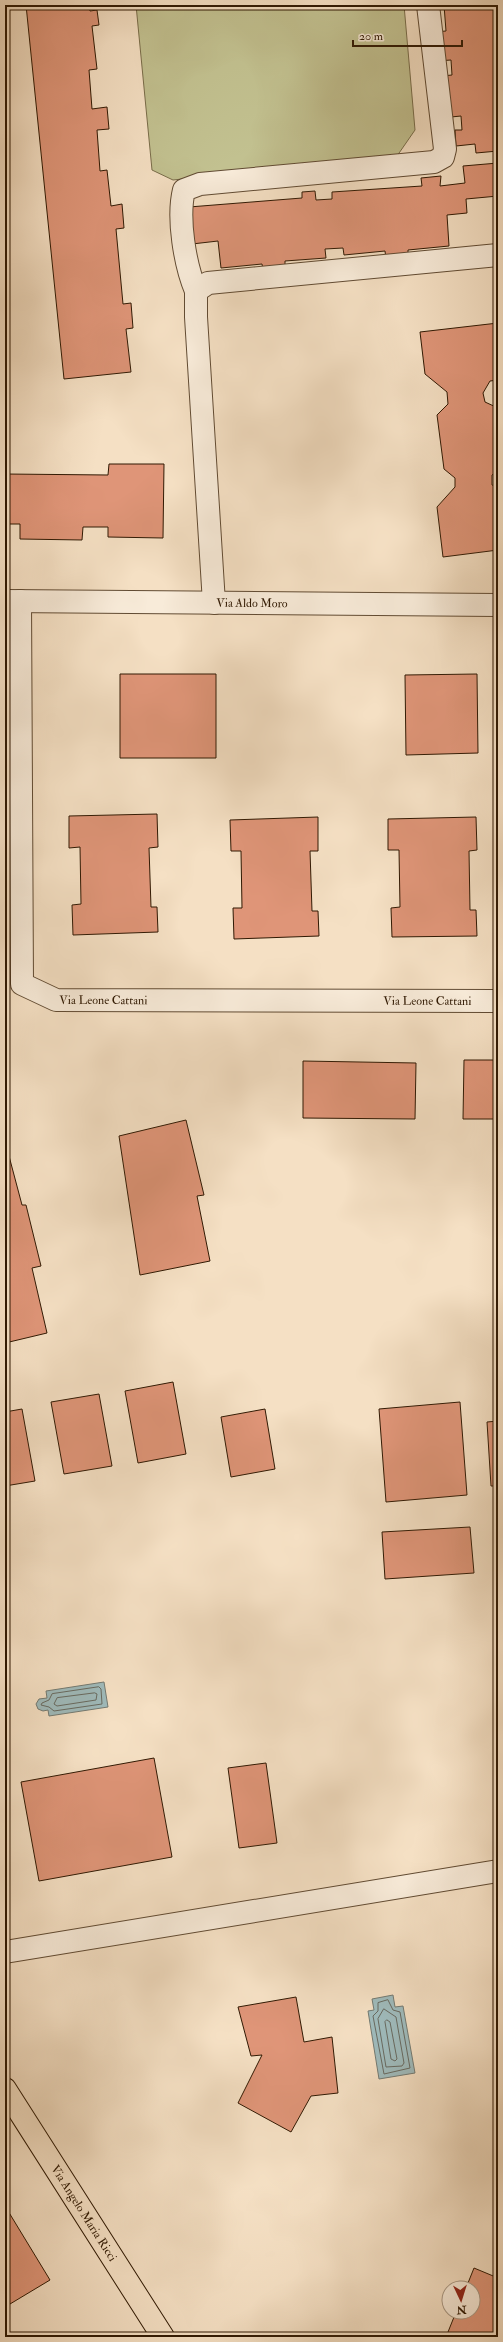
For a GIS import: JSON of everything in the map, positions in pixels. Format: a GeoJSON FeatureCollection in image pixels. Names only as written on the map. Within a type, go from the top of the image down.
{"type":"FeatureCollection","features":[{"type":"Feature","properties":{"kind":"main road","name":"Via Angelo Maria Ricci"},"geometry":{"type":"LineString","coordinates":[[5,2088],[163,2337]]}},
{"type":"Feature","properties":{"kind":"street"},"geometry":{"type":"LineString","coordinates":[[214,603],[196,317],[196,291],[188,274],[180,204],[184,190],[200,184],[434,162],[443,157],[445,149],[428,5]]}},
{"type":"Feature","properties":{"kind":"street"},"geometry":{"type":"LineString","coordinates":[[196,291],[208,282],[498,255]]}},
{"type":"Feature","properties":{"kind":"street","name":"Via Aldo Moro"},"geometry":{"type":"LineString","coordinates":[[12,601],[498,605]]}},
{"type":"Feature","properties":{"kind":"street","name":"Via Leone Cattani"},"geometry":{"type":"LineString","coordinates":[[12,601],[22,984],[56,1000],[498,1001]]}},
{"type":"Feature","properties":{"kind":"street"},"geometry":{"type":"LineString","coordinates":[[5,1952],[498,1871]]}},
{"type":"Feature","properties":{"kind":"shaded area"},"geometry":{"type":"Polygon","coordinates":[[[136,5],[404,5],[415,130],[397,156],[173,180],[152,170],[136,5]]]}},
{"type":"Feature","properties":{"kind":"water"},"geometry":{"type":"Polygon","coordinates":[[[104,1682],[108,1707],[49,1716],[48,1710],[43,1711],[38,1709],[36,1704],[39,1699],[47,1698],[46,1691],[104,1682]]]}},
{"type":"Feature","properties":{"kind":"water"},"geometry":{"type":"Polygon","coordinates":[[[393,1995],[395,2007],[403,2006],[415,2073],[379,2079],[368,2011],[374,2010],[372,1999],[393,1995]]]}},
{"type":"Feature","properties":{"kind":"building"},"geometry":{"type":"Polygon","coordinates":[[[26,5],[89,5],[90,11],[97,10],[99,25],[92,26],[97,69],[89,70],[92,109],[107,107],[109,129],[97,130],[100,171],[107,170],[111,206],[122,204],[124,228],[116,229],[123,304],[131,303],[133,328],[126,329],[131,372],[64,379],[26,5]]]}},
{"type":"Feature","properties":{"kind":"building"},"geometry":{"type":"Polygon","coordinates":[[[444,5],[498,5],[498,151],[476,153],[475,144],[456,146],[455,130],[462,130],[461,116],[451,117],[442,76],[452,75],[451,60],[436,61],[434,32],[446,31],[444,5]]]}},
{"type":"Feature","properties":{"kind":"building"},"geometry":{"type":"Polygon","coordinates":[[[498,163],[498,196],[466,199],[467,213],[447,215],[449,246],[408,250],[408,258],[386,259],[385,251],[344,255],[343,248],[325,249],[326,258],[285,261],[285,268],[263,270],[262,264],[221,268],[218,241],[192,244],[189,207],[302,198],[302,192],[315,191],[316,200],[332,199],[332,192],[422,186],[421,178],[441,176],[440,186],[465,183],[463,166],[498,163]]]}},
{"type":"Feature","properties":{"kind":"building"},"geometry":{"type":"Polygon","coordinates":[[[498,323],[498,380],[490,381],[483,393],[485,402],[498,408],[498,471],[492,475],[492,485],[498,487],[498,550],[443,557],[437,507],[455,487],[455,478],[444,469],[437,415],[448,404],[447,392],[425,374],[420,332],[498,323]]]}},
{"type":"Feature","properties":{"kind":"building"},"geometry":{"type":"Polygon","coordinates":[[[109,464],[164,464],[163,538],[108,537],[108,527],[83,527],[82,540],[20,539],[20,524],[5,524],[5,474],[108,475],[109,464]]]}},
{"type":"Feature","properties":{"kind":"building"},"geometry":{"type":"Polygon","coordinates":[[[120,674],[216,674],[216,758],[120,758],[120,674]]]}},
{"type":"Feature","properties":{"kind":"building"},"geometry":{"type":"Polygon","coordinates":[[[477,674],[478,753],[406,755],[405,675],[477,674]]]}},
{"type":"Feature","properties":{"kind":"building"},"geometry":{"type":"Polygon","coordinates":[[[157,814],[158,847],[149,848],[151,907],[157,907],[158,932],[73,935],[72,905],[81,904],[80,847],[69,848],[69,816],[157,814]]]}},
{"type":"Feature","properties":{"kind":"building"},"geometry":{"type":"Polygon","coordinates":[[[318,817],[318,851],[310,851],[312,911],[318,911],[319,936],[234,939],[233,908],[242,908],[241,851],[231,851],[230,820],[318,817]]]}},
{"type":"Feature","properties":{"kind":"building"},"geometry":{"type":"Polygon","coordinates":[[[476,817],[477,850],[469,851],[470,910],[476,910],[477,936],[392,937],[391,908],[400,907],[399,850],[388,850],[388,819],[476,817]]]}},
{"type":"Feature","properties":{"kind":"building"},"geometry":{"type":"Polygon","coordinates":[[[464,1060],[498,1060],[498,1119],[463,1119],[464,1060]]]}},
{"type":"Feature","properties":{"kind":"building"},"geometry":{"type":"Polygon","coordinates":[[[303,1061],[416,1063],[415,1119],[303,1118],[303,1061]]]}},
{"type":"Feature","properties":{"kind":"building"},"geometry":{"type":"Polygon","coordinates":[[[186,1120],[204,1195],[197,1196],[210,1261],[140,1275],[119,1136],[186,1120]]]}},
{"type":"Feature","properties":{"kind":"building"},"geometry":{"type":"Polygon","coordinates":[[[5,1141],[22,1205],[26,1205],[41,1266],[32,1268],[47,1333],[5,1343],[5,1141]]]}},
{"type":"Feature","properties":{"kind":"building"},"geometry":{"type":"Polygon","coordinates":[[[173,1382],[186,1454],[138,1463],[125,1391],[173,1382]]]}},
{"type":"Feature","properties":{"kind":"building"},"geometry":{"type":"Polygon","coordinates":[[[99,1394],[112,1466],[64,1474],[51,1402],[99,1394]]]}},
{"type":"Feature","properties":{"kind":"building"},"geometry":{"type":"Polygon","coordinates":[[[460,1402],[467,1495],[386,1502],[379,1409],[460,1402]]]}},
{"type":"Feature","properties":{"kind":"building"},"geometry":{"type":"Polygon","coordinates":[[[22,1409],[35,1481],[5,1486],[5,1412],[22,1409]]]}},
{"type":"Feature","properties":{"kind":"building"},"geometry":{"type":"Polygon","coordinates":[[[265,1409],[275,1469],[231,1477],[221,1417],[265,1409]]]}},
{"type":"Feature","properties":{"kind":"building"},"geometry":{"type":"Polygon","coordinates":[[[498,1421],[498,1486],[491,1486],[487,1422],[498,1421]]]}},
{"type":"Feature","properties":{"kind":"building"},"geometry":{"type":"Polygon","coordinates":[[[470,1527],[474,1573],[385,1579],[382,1532],[470,1527]]]}},
{"type":"Feature","properties":{"kind":"building"},"geometry":{"type":"Polygon","coordinates":[[[154,1758],[172,1857],[39,1881],[21,1782],[154,1758]]]}},
{"type":"Feature","properties":{"kind":"building"},"geometry":{"type":"Polygon","coordinates":[[[266,1763],[277,1843],[239,1848],[228,1768],[266,1763]]]}},
{"type":"Feature","properties":{"kind":"building"},"geometry":{"type":"Polygon","coordinates":[[[296,1997],[304,2042],[332,2037],[338,2093],[311,2096],[291,2132],[238,2103],[262,2055],[251,2056],[238,2007],[296,1997]]]}},
{"type":"Feature","properties":{"kind":"building"},"geometry":{"type":"Polygon","coordinates":[[[5,2206],[50,2280],[5,2307],[5,2206]]]}},
{"type":"Feature","properties":{"kind":"building"},"geometry":{"type":"Polygon","coordinates":[[[474,2268],[498,2278],[498,2337],[446,2337],[453,2320],[481,2320],[481,2280],[469,2280],[474,2268]]]}}]}
